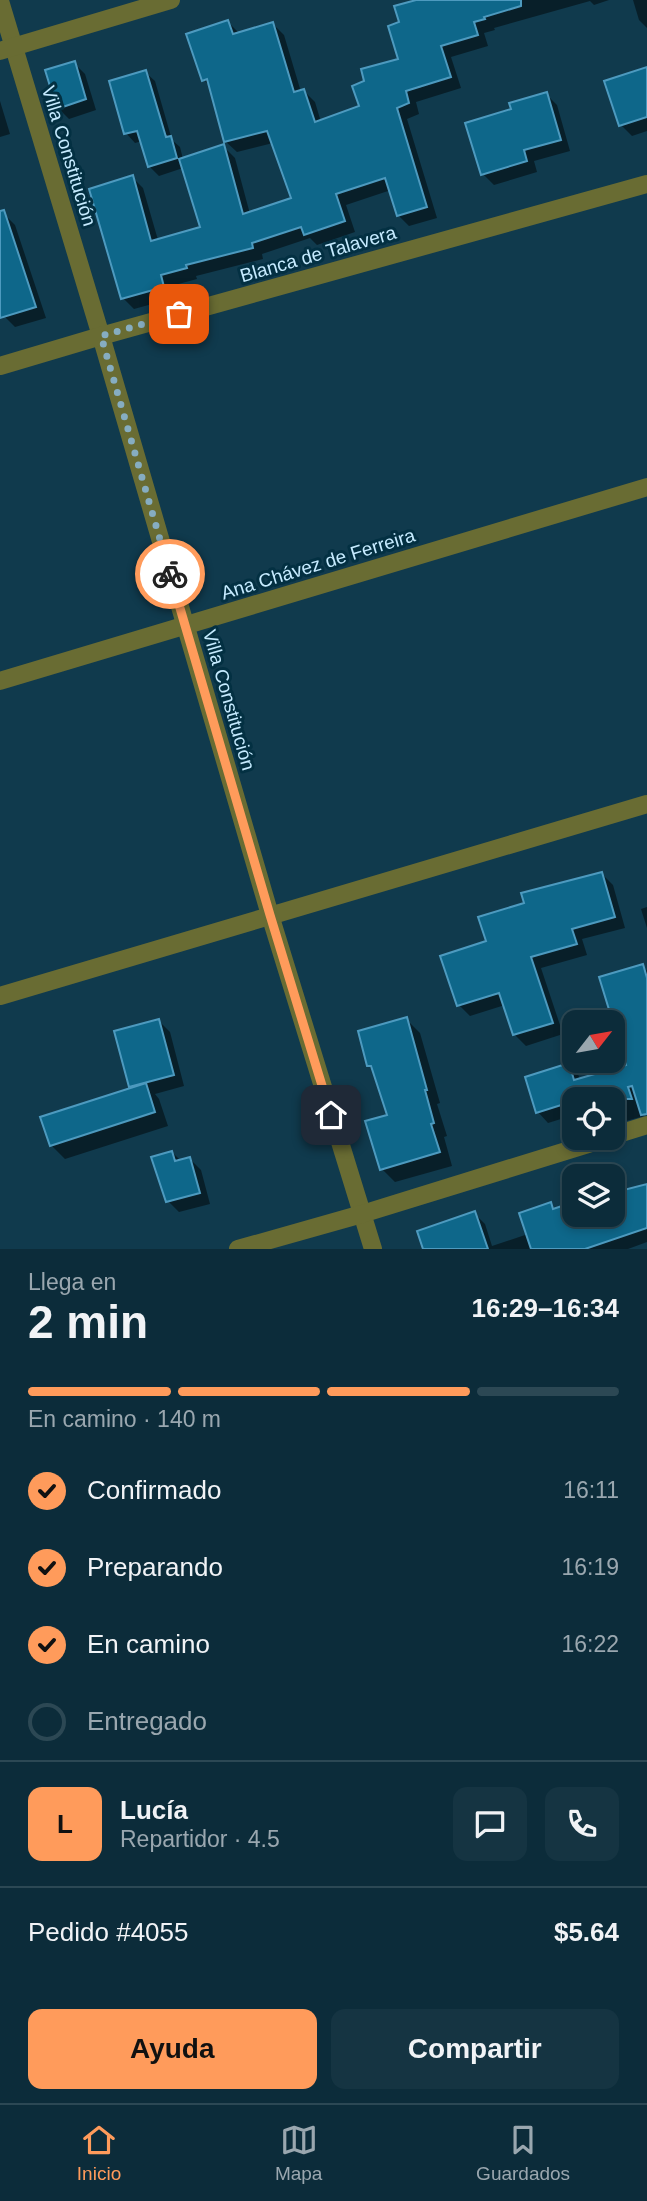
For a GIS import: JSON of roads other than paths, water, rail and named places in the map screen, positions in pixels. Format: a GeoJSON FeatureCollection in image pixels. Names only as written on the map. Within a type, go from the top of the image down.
{"type":"FeatureCollection","features":[{"type":"Feature","properties":{"kind":"street"},"geometry":{"type":"LineString","coordinates":[[7,49],[172,0]]}},
{"type":"Feature","properties":{"kind":"street","name":"Villa Constitución"},"geometry":{"type":"LineString","coordinates":[[0,1],[7,49],[101,336],[270,915],[373,1249]]}},
{"type":"Feature","properties":{"kind":"street","name":"Blanca de Talavera"},"geometry":{"type":"LineString","coordinates":[[0,366],[647,184]]}},
{"type":"Feature","properties":{"kind":"street","name":"Ana Chávez de Ferreira"},"geometry":{"type":"LineString","coordinates":[[0,681],[647,487]]}},
{"type":"Feature","properties":{"kind":"street"},"geometry":{"type":"LineString","coordinates":[[0,996],[647,804]]}},
{"type":"Feature","properties":{"kind":"street"},"geometry":{"type":"LineString","coordinates":[[625,1132],[647,1125]]}},
{"type":"Feature","properties":{"kind":"street"},"geometry":{"type":"LineString","coordinates":[[239,1249],[568,1150]]}}]}
